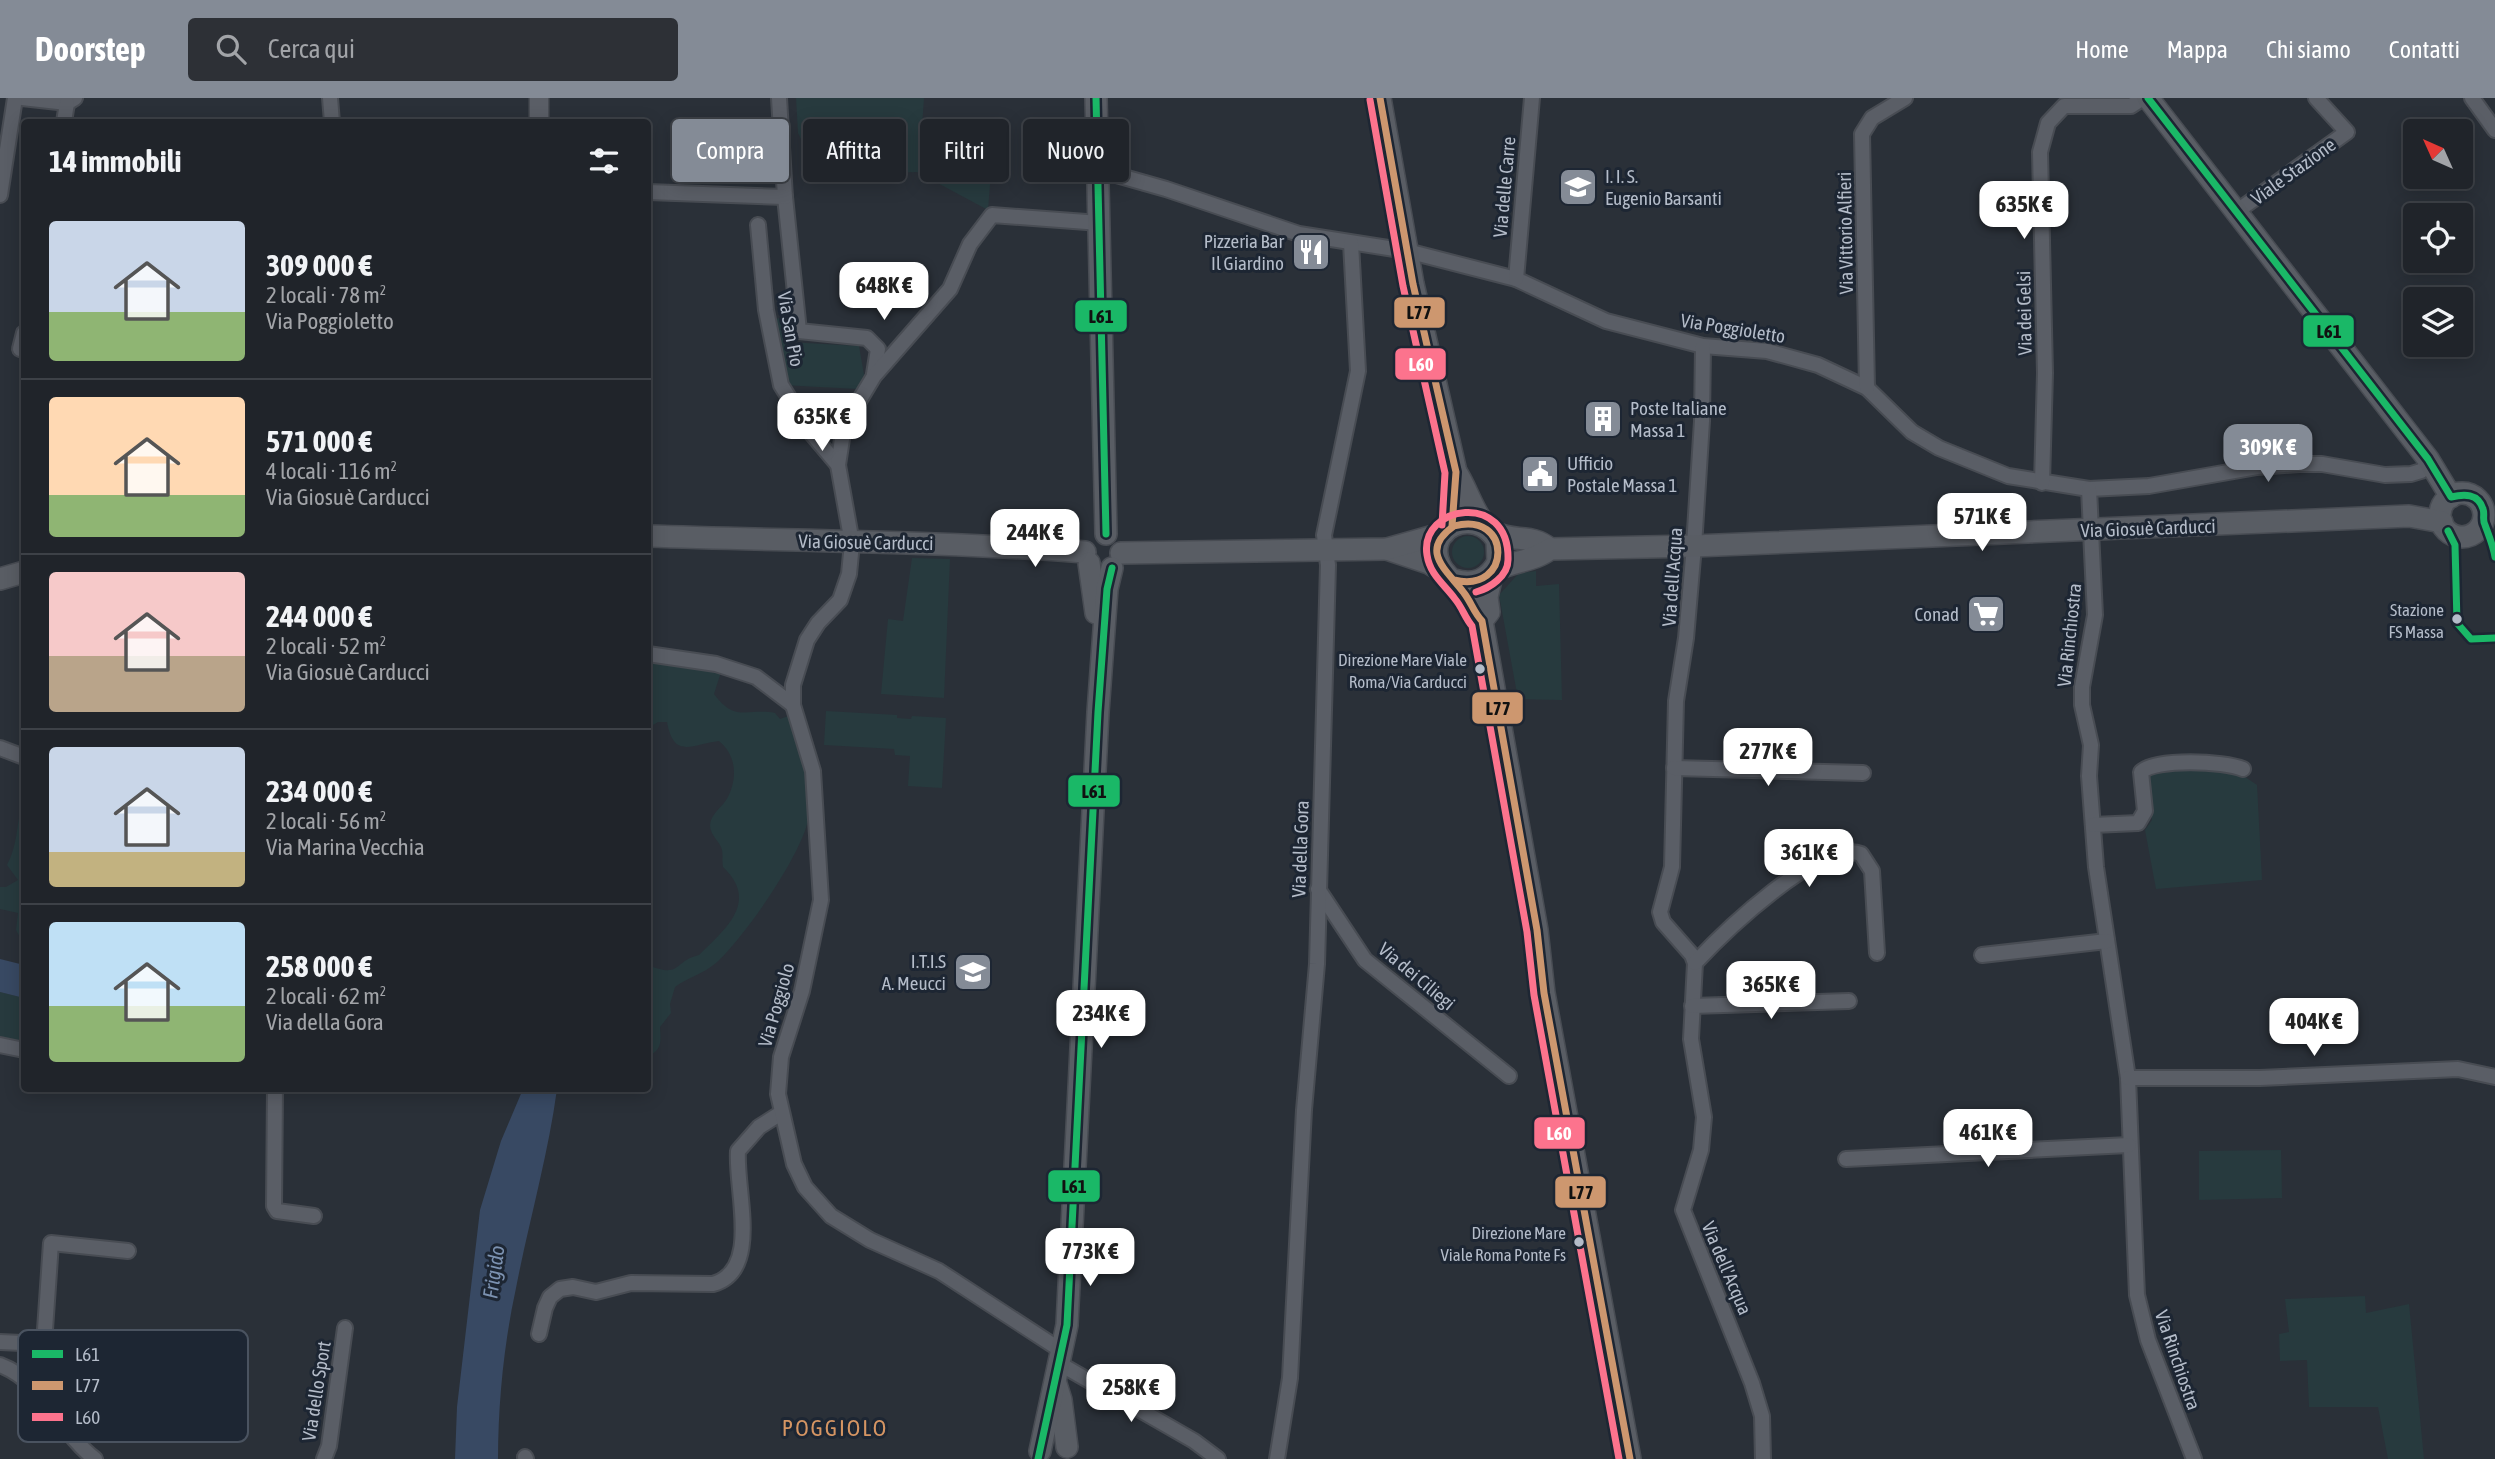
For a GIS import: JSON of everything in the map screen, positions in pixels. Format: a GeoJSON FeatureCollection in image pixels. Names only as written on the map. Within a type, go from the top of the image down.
{"type":"FeatureCollection","features":[{"type":"Feature","properties":{"kind":"main road"},"geometry":{"type":"LineString","coordinates":[[1096,98],[1097,119]]}},
{"type":"Feature","properties":{"kind":"main road"},"geometry":{"type":"LineString","coordinates":[[1380,98],[1407,251],[1456,472],[1474,507],[1492,531],[1500,551],[1487,597],[1489,612],[1482,621]]}},
{"type":"Feature","properties":{"kind":"main road","name":"Viale Stazione"},"geometry":{"type":"LineString","coordinates":[[2150,99],[2430,463],[2451,496]]}},
{"type":"Feature","properties":{"kind":"main road"},"geometry":{"type":"LineString","coordinates":[[1098,182],[1106,534]]}},
{"type":"Feature","properties":{"kind":"main road"},"geometry":{"type":"LineString","coordinates":[[1456,472],[1448,529],[1437,554],[1450,577],[1468,597],[1474,614],[1482,621],[1537,930],[1544,993],[1630,1459]]}},
{"type":"Feature","properties":{"kind":"main road"},"geometry":{"type":"LineString","coordinates":[[2466,494],[2488,509],[2473,534],[2463,537],[2448,531],[2442,522],[2442,508],[2451,496],[2466,494]]}},
{"type":"Feature","properties":{"kind":"main road","name":"Via Giosuè Carducci"},"geometry":{"type":"LineString","coordinates":[[1493,571],[1513,561],[1540,557],[1550,549],[1694,546],[2409,516],[2442,522]]}},
{"type":"Feature","properties":{"kind":"main road"},"geometry":{"type":"LineString","coordinates":[[1087,557],[1099,569],[1116,560],[1387,549],[1429,539],[1473,521],[1492,531]]}},
{"type":"Feature","properties":{"kind":"main road","name":"Via Giosuè Carducci"},"geometry":{"type":"LineString","coordinates":[[1492,531],[1505,536],[1539,539],[1550,549]]}},
{"type":"Feature","properties":{"kind":"main road"},"geometry":{"type":"LineString","coordinates":[[1039,1455],[1067,1325],[1104,628],[1116,560],[1115,539],[1106,534],[1090,540],[1087,557],[1096,627],[1087,837],[1089,877]]}},
{"type":"Feature","properties":{"kind":"main road","name":"Via Giosuè Carducci"},"geometry":{"type":"LineString","coordinates":[[651,536],[852,543],[988,544],[1087,557]]}},
{"type":"Feature","properties":{"kind":"main road"},"geometry":{"type":"LineString","coordinates":[[1387,549],[1429,563],[1450,577],[1475,583],[1493,571]]}},
{"type":"Feature","properties":{"kind":"main road"},"geometry":{"type":"LineString","coordinates":[[0,579],[21,573]]}},
{"type":"Feature","properties":{"kind":"main road"},"geometry":{"type":"LineString","coordinates":[[1059,1366],[1061,1400],[1070,1453]]}},
{"type":"Feature","properties":{"kind":"main road"},"geometry":{"type":"LineString","coordinates":[[1039,1455],[1053,1442],[1070,1453]]}},
{"type":"Feature","properties":{"kind":"street"},"geometry":{"type":"LineString","coordinates":[[0,195],[15,98]]}},
{"type":"Feature","properties":{"kind":"street"},"geometry":{"type":"LineString","coordinates":[[22,98],[71,100],[65,119]]}},
{"type":"Feature","properties":{"kind":"street"},"geometry":{"type":"LineString","coordinates":[[330,98],[331,119]]}},
{"type":"Feature","properties":{"kind":"street"},"geometry":{"type":"LineString","coordinates":[[539,98],[539,119]]}},
{"type":"Feature","properties":{"kind":"street"},"geometry":{"type":"LineString","coordinates":[[779,98],[785,197],[799,331],[889,343],[904,341]]}},
{"type":"Feature","properties":{"kind":"street","name":"Via delle Carre"},"geometry":{"type":"LineString","coordinates":[[1516,279],[1532,98]]}},
{"type":"Feature","properties":{"kind":"street","name":"Via Vittorio Alfieri"},"geometry":{"type":"LineString","coordinates":[[1867,388],[1862,134],[1872,118],[1906,98]]}},
{"type":"Feature","properties":{"kind":"street","name":"Viale Stazione"},"geometry":{"type":"LineString","coordinates":[[2236,212],[2347,132],[2316,98]]}},
{"type":"Feature","properties":{"kind":"street"},"geometry":{"type":"LineString","coordinates":[[2472,98],[2495,130]]}},
{"type":"Feature","properties":{"kind":"street","name":"Via dei Gelsi"},"geometry":{"type":"LineString","coordinates":[[2042,483],[2045,373],[2040,152],[2048,123],[2064,106],[2131,107],[2150,99]]}},
{"type":"Feature","properties":{"kind":"street","name":"Via Poggioletto"},"geometry":{"type":"LineString","coordinates":[[1129,179],[1299,234],[1407,251],[1516,279],[1606,321],[1703,346],[1767,351],[1818,365],[1867,388],[1912,432],[1939,448],[2008,476],[2090,489],[2149,486],[2257,467],[2299,464],[2322,464],[2385,475],[2411,474],[2421,471],[2430,463]]}},
{"type":"Feature","properties":{"kind":"street"},"geometry":{"type":"LineString","coordinates":[[651,192],[785,197]]}},
{"type":"Feature","properties":{"kind":"street"},"geometry":{"type":"LineString","coordinates":[[838,465],[844,426],[874,376],[950,289],[970,244],[992,215],[1100,223]]}},
{"type":"Feature","properties":{"kind":"street","name":"Via San Pio"},"geometry":{"type":"LineString","coordinates":[[758,225],[765,310],[781,385],[811,433],[838,465]]}},
{"type":"Feature","properties":{"kind":"street","name":"Via della Gora"},"geometry":{"type":"LineString","coordinates":[[1277,1459],[1290,1378],[1304,1110],[1317,964],[1328,565],[1324,535],[1358,371],[1351,243]]}},
{"type":"Feature","properties":{"kind":"street"},"geometry":{"type":"LineString","coordinates":[[867,338],[878,349],[874,376]]}},
{"type":"Feature","properties":{"kind":"street"},"geometry":{"type":"LineString","coordinates":[[20,349],[21,345]]}},
{"type":"Feature","properties":{"kind":"street","name":"Via dell'Acqua"},"geometry":{"type":"LineString","coordinates":[[1703,346],[1702,421],[1694,546],[1686,638],[1676,701],[1672,867],[1660,912],[1663,922],[1693,959],[1691,1039],[1704,1117],[1701,1150],[1683,1210],[1752,1383],[1762,1416],[1763,1459]]}},
{"type":"Feature","properties":{"kind":"street","name":"Via Poggiolo"},"geometry":{"type":"LineString","coordinates":[[838,465],[852,543],[849,574],[840,600],[812,631],[799,661],[793,685],[793,705],[814,771],[821,900],[802,991],[781,1057],[778,1094],[781,1113],[794,1164],[805,1187],[831,1216],[870,1240],[939,1271],[1059,1366]]}},
{"type":"Feature","properties":{"kind":"street","name":"Via Rinchiostra"},"geometry":{"type":"LineString","coordinates":[[2090,489],[2095,615],[2082,687],[2082,705],[2091,745],[2089,776],[2107,941],[2128,1078],[2137,1295],[2148,1340],[2194,1459]]}},
{"type":"Feature","properties":{"kind":"street"},"geometry":{"type":"LineString","coordinates":[[651,654],[716,664],[756,677],[793,705]]}},
{"type":"Feature","properties":{"kind":"street"},"geometry":{"type":"LineString","coordinates":[[0,748],[21,756]]}},
{"type":"Feature","properties":{"kind":"street"},"geometry":{"type":"LineString","coordinates":[[2093,825],[2138,823],[2145,811],[2141,772],[2152,764],[2230,763],[2243,769]]}},
{"type":"Feature","properties":{"kind":"street"},"geometry":{"type":"LineString","coordinates":[[1674,768],[1863,773]]}},
{"type":"Feature","properties":{"kind":"street"},"geometry":{"type":"LineString","coordinates":[[1693,959],[1749,910],[1820,860],[1843,851],[1861,854],[1872,871],[1877,953]]}},
{"type":"Feature","properties":{"kind":"street","name":"Via dei Ciliegi"},"geometry":{"type":"LineString","coordinates":[[1318,889],[1365,960],[1509,1076]]}},
{"type":"Feature","properties":{"kind":"street"},"geometry":{"type":"LineString","coordinates":[[1982,955],[2107,941]]}},
{"type":"Feature","properties":{"kind":"street"},"geometry":{"type":"LineString","coordinates":[[1692,1006],[1849,1001]]}},
{"type":"Feature","properties":{"kind":"street"},"geometry":{"type":"LineString","coordinates":[[0,1045],[21,1049]]}},
{"type":"Feature","properties":{"kind":"street"},"geometry":{"type":"LineString","coordinates":[[2128,1078],[2260,1078],[2458,1069],[2495,1077]]}},
{"type":"Feature","properties":{"kind":"street"},"geometry":{"type":"LineString","coordinates":[[275,1092],[274,1206],[277,1211],[313,1216]]}},
{"type":"Feature","properties":{"kind":"street"},"geometry":{"type":"LineString","coordinates":[[539,1334],[550,1297],[560,1289],[573,1287],[596,1292],[631,1283],[713,1284],[725,1281],[734,1272],[741,1253],[738,1151],[759,1127],[781,1113]]}},
{"type":"Feature","properties":{"kind":"street"},"geometry":{"type":"LineString","coordinates":[[1846,1159],[2129,1145]]}},
{"type":"Feature","properties":{"kind":"street"},"geometry":{"type":"LineString","coordinates":[[45,1330],[51,1243],[128,1251]]}},
{"type":"Feature","properties":{"kind":"street","name":"Via dello Sport"},"geometry":{"type":"LineString","coordinates":[[324,1459],[329,1446],[345,1328]]}},
{"type":"Feature","properties":{"kind":"street"},"geometry":{"type":"LineString","coordinates":[[0,1342],[18,1343]]}},
{"type":"Feature","properties":{"kind":"street"},"geometry":{"type":"LineString","coordinates":[[0,1365],[18,1374]]}},
{"type":"Feature","properties":{"kind":"street"},"geometry":{"type":"LineString","coordinates":[[1059,1366],[1194,1441],[1218,1459]]}},
{"type":"Feature","properties":{"kind":"street"},"geometry":{"type":"LineString","coordinates":[[77,1442],[95,1459]]}},
{"type":"Feature","properties":{"kind":"green space"},"geometry":{"type":"Polygon","coordinates":[[[796,98],[924,98],[923,119],[920,119],[920,174],[906,172],[906,119],[803,119],[803,143],[798,133],[796,98]]]}},
{"type":"Feature","properties":{"kind":"green space"},"geometry":{"type":"Polygon","coordinates":[[[936,182],[990,182],[988,210],[936,182]]]}},
{"type":"Feature","properties":{"kind":"green space"},"geometry":{"type":"Polygon","coordinates":[[[785,318],[788,342],[859,346],[864,375],[858,389],[781,385],[768,319],[785,318]]]}},
{"type":"Feature","properties":{"kind":"green space"},"geometry":{"type":"Polygon","coordinates":[[[1468,536],[1479,541],[1484,552],[1479,563],[1468,568],[1457,563],[1452,552],[1457,541],[1468,536]]]}},
{"type":"Feature","properties":{"kind":"green space"},"geometry":{"type":"Polygon","coordinates":[[[912,558],[950,559],[944,698],[881,694],[888,619],[903,621],[912,558]]]}},
{"type":"Feature","properties":{"kind":"green space"},"geometry":{"type":"Polygon","coordinates":[[[1536,571],[1536,586],[1559,584],[1562,700],[1518,699],[1499,595],[1519,573],[1536,571]]]}},
{"type":"Feature","properties":{"kind":"green space"},"geometry":{"type":"Polygon","coordinates":[[[653,661],[722,669],[714,694],[729,708],[742,712],[775,713],[780,719],[791,715],[805,764],[809,814],[797,849],[757,915],[716,963],[675,987],[670,1004],[671,1013],[660,1027],[660,1045],[651,1055],[651,966],[672,970],[699,955],[720,935],[735,914],[739,903],[738,891],[733,879],[723,867],[722,850],[710,825],[731,789],[734,774],[732,760],[719,741],[679,746],[670,734],[667,722],[658,722],[651,726],[653,661]]]}},
{"type":"Feature","properties":{"kind":"green space"},"geometry":{"type":"Polygon","coordinates":[[[826,711],[897,715],[897,718],[911,719],[912,716],[946,718],[942,788],[908,786],[910,756],[895,755],[894,749],[824,745],[826,711]]]}},
{"type":"Feature","properties":{"kind":"green space"},"geometry":{"type":"Polygon","coordinates":[[[2155,769],[2233,769],[2257,785],[2262,880],[2156,889],[2145,830],[2152,820],[2146,777],[2155,769]]]}},
{"type":"Feature","properties":{"kind":"green space"},"geometry":{"type":"Polygon","coordinates":[[[21,810],[21,939],[16,930],[18,913],[0,909],[0,887],[6,887],[18,880],[7,865],[14,848],[21,810]]]}},
{"type":"Feature","properties":{"kind":"green space"},"geometry":{"type":"Polygon","coordinates":[[[0,992],[21,997],[21,1041],[0,1036],[0,992]]]}},
{"type":"Feature","properties":{"kind":"green space"},"geometry":{"type":"Polygon","coordinates":[[[2281,1150],[2282,1198],[2199,1200],[2199,1151],[2281,1150]]]}},
{"type":"Feature","properties":{"kind":"green space"},"geometry":{"type":"Polygon","coordinates":[[[2365,1296],[2366,1313],[2409,1304],[2424,1459],[2388,1459],[2378,1407],[2309,1407],[2307,1360],[2280,1361],[2279,1334],[2289,1332],[2285,1299],[2365,1296]]]}},
{"type":"Feature","properties":{"kind":"water"},"geometry":{"type":"Polygon","coordinates":[[[0,959],[21,964],[21,997],[0,992],[0,959]]]}},
{"type":"Feature","properties":{"kind":"water","name":"Frigido"},"geometry":{"type":"Polygon","coordinates":[[[522,1092],[557,1092],[508,1330],[499,1416],[498,1459],[455,1459],[457,1407],[480,1210],[501,1141],[522,1092]]]}},
{"type":"Feature","properties":{"kind":"transit line","name":"L61"},"geometry":{"type":"LineString","coordinates":[[1096,98],[1106,534]]}},
{"type":"Feature","properties":{"kind":"transit line","name":"L77"},"geometry":{"type":"LineString","coordinates":[[1380,98],[1413,284],[1456,472],[1452,526]]}},
{"type":"Feature","properties":{"kind":"transit line","name":"L61"},"geometry":{"type":"LineString","coordinates":[[2148,98],[2428,459],[2451,497],[2461,495],[2478,500],[2484,511],[2484,523],[2495,557]]}},
{"type":"Feature","properties":{"kind":"transit line","name":"L60"},"geometry":{"type":"LineString","coordinates":[[1370,100],[1403,286],[1445,473],[1442,525]]}},
{"type":"Feature","properties":{"kind":"transit line","name":"L60"},"geometry":{"type":"LineString","coordinates":[[1476,592],[1487,588],[1505,571],[1508,560],[1505,538],[1495,523],[1481,514],[1465,512],[1450,516],[1437,525],[1428,538],[1427,555],[1434,574],[1472,626],[1527,932],[1534,995],[1619,1459]]}},
{"type":"Feature","properties":{"kind":"transit line","name":"L77"},"geometry":{"type":"LineString","coordinates":[[1454,580],[1473,581],[1487,575],[1495,565],[1498,552],[1495,540],[1487,530],[1473,524],[1454,526],[1443,535],[1437,552],[1444,568],[1482,621],[1537,930],[1544,993],[1630,1459]]}},
{"type":"Feature","properties":{"kind":"transit line","name":"L61"},"geometry":{"type":"LineString","coordinates":[[2448,531],[2455,545],[2457,623],[2471,639],[2495,638]]}},
{"type":"Feature","properties":{"kind":"transit line","name":"L61"},"geometry":{"type":"LineString","coordinates":[[1038,1459],[1067,1325],[1098,712],[1107,589],[1112,568]]}},
{"type":"Feature","properties":{"kind":"place","name":"I. I. S. Eugenio Barsanti"},"geometry":{"type":"Point","coordinates":[1578,187]}},
{"type":"Feature","properties":{"kind":"place","name":"Pizzeria Bar Il Giardino"},"geometry":{"type":"Point","coordinates":[1311,252]}},
{"type":"Feature","properties":{"kind":"place","name":"Poste Italiane Massa 1"},"geometry":{"type":"Point","coordinates":[1603,419]}},
{"type":"Feature","properties":{"kind":"place","name":"Ufficio Postale Massa 1"},"geometry":{"type":"Point","coordinates":[1540,474]}},
{"type":"Feature","properties":{"kind":"place","name":"Conad"},"geometry":{"type":"Point","coordinates":[1986,614]}},
{"type":"Feature","properties":{"kind":"place","name":"Stazione FS Massa"},"geometry":{"type":"Point","coordinates":[2457,619]}},
{"type":"Feature","properties":{"kind":"place","name":"Direzione Mare Viale Roma/Via Carducci"},"geometry":{"type":"Point","coordinates":[1480,669]}},
{"type":"Feature","properties":{"kind":"place","name":"I.T.I.S A. Meucci"},"geometry":{"type":"Point","coordinates":[973,972]}},
{"type":"Feature","properties":{"kind":"place","name":"Direzione Mare Viale Roma Ponte Fs"},"geometry":{"type":"Point","coordinates":[1579,1242]}},
{"type":"Feature","properties":{"kind":"district","name":"POGGIOLO"},"geometry":{"type":"Point","coordinates":[835,1428]}}]}
